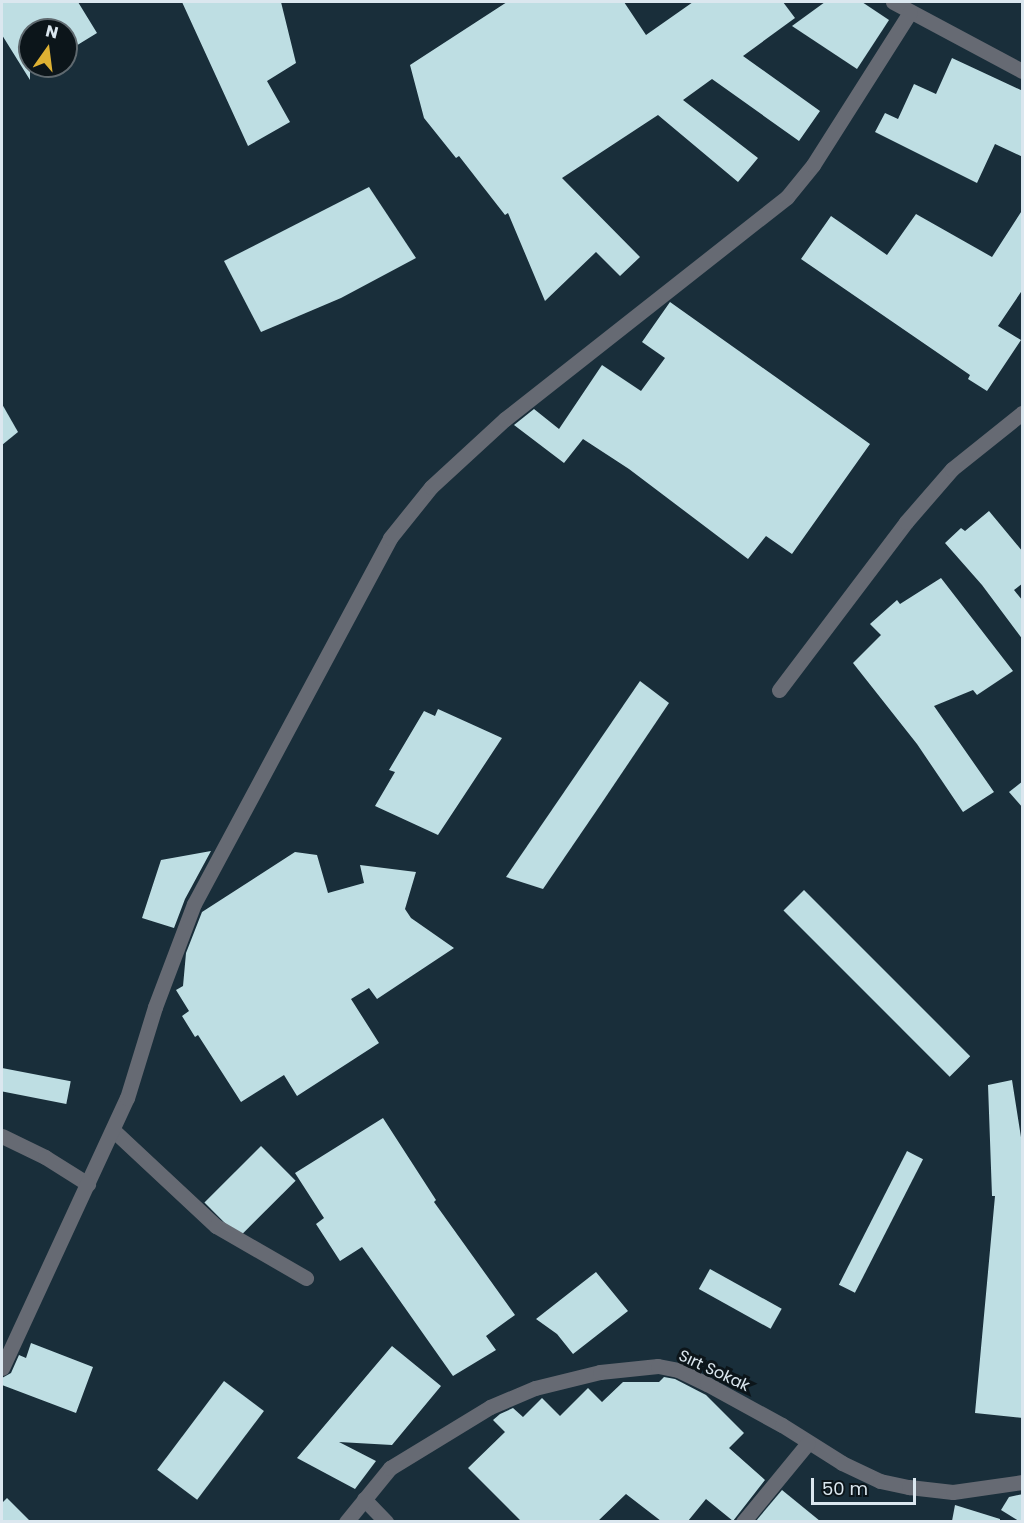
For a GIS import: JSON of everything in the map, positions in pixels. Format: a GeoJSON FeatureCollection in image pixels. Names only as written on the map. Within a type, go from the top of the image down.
{"type":"FeatureCollection","features":[{"type":"Feature","properties":{"kind":"street"},"geometry":{"type":"LineString","coordinates":[[893,2],[1023,71]]}},
{"type":"Feature","properties":{"kind":"street"},"geometry":{"type":"LineString","coordinates":[[2,1368],[113,1130],[194,904],[390,538],[431,487],[506,419],[787,197],[813,165],[910,12]]}},
{"type":"Feature","properties":{"kind":"street"},"geometry":{"type":"LineString","coordinates":[[779,690],[906,522],[952,469],[1023,413]]}},
{"type":"Feature","properties":{"kind":"street"},"geometry":{"type":"LineString","coordinates":[[113,1130],[216,1226],[306,1278]]}},
{"type":"Feature","properties":{"kind":"street"},"geometry":{"type":"LineString","coordinates":[[2,1136],[45,1157],[88,1184]]}},
{"type":"Feature","properties":{"kind":"street","name":"Sırt Sokak"},"geometry":{"type":"LineString","coordinates":[[346,1521],[390,1468],[490,1407],[535,1388],[600,1372],[658,1366],[678,1370],[782,1425],[842,1463],[880,1481],[909,1488],[953,1492],[1023,1482]]}},
{"type":"Feature","properties":{"kind":"street"},"geometry":{"type":"LineString","coordinates":[[743,1521],[808,1443]]}},
{"type":"Feature","properties":{"kind":"street"},"geometry":{"type":"LineString","coordinates":[[364,1500],[386,1521]]}},
{"type":"Feature","properties":{"kind":"building"},"geometry":{"type":"Polygon","coordinates":[[[2,2],[78,2],[97,33],[78,45],[78,18],[18,18],[18,61],[2,35],[2,2]]]}},
{"type":"Feature","properties":{"kind":"building"},"geometry":{"type":"Polygon","coordinates":[[[182,2],[281,2],[296,63],[267,81],[290,122],[248,146],[182,2]]]}},
{"type":"Feature","properties":{"kind":"building"},"geometry":{"type":"Polygon","coordinates":[[[507,2],[624,2],[646,35],[693,2],[783,2],[795,18],[743,56],[820,111],[799,141],[712,79],[683,100],[758,158],[738,182],[658,115],[562,178],[640,257],[620,276],[596,252],[545,301],[508,213],[505,215],[459,156],[456,158],[424,118],[410,65],[507,2]]]}},
{"type":"Feature","properties":{"kind":"building"},"geometry":{"type":"Polygon","coordinates":[[[825,2],[862,2],[889,20],[857,69],[792,26],[825,2]]]}},
{"type":"Feature","properties":{"kind":"building"},"geometry":{"type":"Polygon","coordinates":[[[952,58],[1023,91],[1023,157],[995,144],[977,183],[875,132],[885,113],[898,119],[914,84],[936,94],[952,58]]]}},
{"type":"Feature","properties":{"kind":"building"},"geometry":{"type":"Polygon","coordinates":[[[369,187],[416,258],[341,298],[261,332],[224,261],[369,187]]]}},
{"type":"Feature","properties":{"kind":"building"},"geometry":{"type":"Polygon","coordinates":[[[1023,209],[1023,289],[998,326],[1021,340],[987,391],[968,379],[970,375],[801,259],[831,216],[887,255],[916,214],[992,257],[1023,209]]]}},
{"type":"Feature","properties":{"kind":"building"},"geometry":{"type":"Polygon","coordinates":[[[670,302],[870,444],[792,554],[766,536],[748,559],[629,469],[583,439],[564,463],[514,425],[534,409],[559,429],[602,365],[641,391],[665,358],[642,342],[670,302]]]}},
{"type":"Feature","properties":{"kind":"building"},"geometry":{"type":"Polygon","coordinates":[[[2,404],[18,432],[2,445],[2,404]]]}},
{"type":"Feature","properties":{"kind":"building"},"geometry":{"type":"Polygon","coordinates":[[[989,511],[1023,552],[1023,583],[1014,590],[1023,601],[1023,640],[982,585],[945,543],[961,528],[965,531],[989,511]]]}},
{"type":"Feature","properties":{"kind":"building"},"geometry":{"type":"Polygon","coordinates":[[[941,578],[1013,671],[977,695],[973,690],[934,706],[994,792],[963,812],[917,744],[853,663],[881,635],[870,624],[897,600],[900,604],[941,578]]]}},
{"type":"Feature","properties":{"kind":"building"},"geometry":{"type":"Polygon","coordinates":[[[640,681],[669,703],[543,889],[506,877],[640,681]]]}},
{"type":"Feature","properties":{"kind":"building"},"geometry":{"type":"Polygon","coordinates":[[[438,709],[502,738],[438,835],[375,806],[395,772],[389,770],[424,711],[435,716],[438,709]]]}},
{"type":"Feature","properties":{"kind":"building"},"geometry":{"type":"Polygon","coordinates":[[[1023,781],[1023,808],[1009,792],[1023,781]]]}},
{"type":"Feature","properties":{"kind":"building"},"geometry":{"type":"Polygon","coordinates":[[[211,851],[185,899],[174,928],[142,918],[161,860],[211,851]]]}},
{"type":"Feature","properties":{"kind":"building"},"geometry":{"type":"Polygon","coordinates":[[[295,852],[317,855],[328,893],[364,883],[360,865],[416,872],[405,909],[411,918],[454,948],[377,999],[369,988],[351,999],[379,1043],[297,1096],[284,1075],[241,1102],[198,1035],[195,1037],[182,1016],[189,1011],[176,990],[183,986],[186,953],[202,912],[295,852]]]}},
{"type":"Feature","properties":{"kind":"building"},"geometry":{"type":"Polygon","coordinates":[[[804,890],[970,1056],[950,1077],[783,911],[804,890]]]}},
{"type":"Feature","properties":{"kind":"building"},"geometry":{"type":"Polygon","coordinates":[[[2,1068],[71,1081],[66,1104],[2,1091],[2,1068]]]}},
{"type":"Feature","properties":{"kind":"building"},"geometry":{"type":"Polygon","coordinates":[[[1012,1080],[1023,1150],[1023,1418],[975,1413],[995,1196],[992,1196],[988,1085],[1012,1080]]]}},
{"type":"Feature","properties":{"kind":"building"},"geometry":{"type":"Polygon","coordinates":[[[383,1118],[436,1200],[434,1202],[515,1315],[486,1336],[496,1350],[453,1376],[362,1247],[340,1261],[316,1224],[324,1218],[295,1173],[383,1118]]]}},
{"type":"Feature","properties":{"kind":"building"},"geometry":{"type":"Polygon","coordinates":[[[261,1146],[296,1181],[239,1237],[204,1203],[261,1146]]]}},
{"type":"Feature","properties":{"kind":"building"},"geometry":{"type":"Polygon","coordinates":[[[907,1151],[923,1159],[855,1293],[839,1285],[907,1151]]]}},
{"type":"Feature","properties":{"kind":"building"},"geometry":{"type":"Polygon","coordinates":[[[710,1269],[782,1309],[771,1329],[699,1289],[710,1269]]]}},
{"type":"Feature","properties":{"kind":"building"},"geometry":{"type":"Polygon","coordinates":[[[596,1272],[628,1311],[573,1354],[557,1334],[536,1319],[596,1272]]]}},
{"type":"Feature","properties":{"kind":"building"},"geometry":{"type":"Polygon","coordinates":[[[31,1343],[93,1367],[76,1413],[2,1385],[2,1378],[11,1373],[19,1355],[26,1358],[31,1343]]]}},
{"type":"Feature","properties":{"kind":"building"},"geometry":{"type":"Polygon","coordinates":[[[392,1346],[441,1386],[392,1445],[339,1442],[376,1461],[355,1489],[297,1458],[392,1346]]]}},
{"type":"Feature","properties":{"kind":"building"},"geometry":{"type":"Polygon","coordinates":[[[664,1377],[675,1379],[706,1395],[744,1433],[729,1448],[765,1480],[733,1521],[706,1499],[688,1521],[661,1521],[626,1494],[598,1521],[521,1521],[468,1468],[505,1432],[493,1420],[500,1414],[513,1408],[523,1417],[542,1398],[560,1416],[588,1388],[602,1402],[623,1382],[659,1382],[664,1377]]]}},
{"type":"Feature","properties":{"kind":"building"},"geometry":{"type":"Polygon","coordinates":[[[224,1381],[264,1411],[197,1500],[157,1470],[224,1381]]]}},
{"type":"Feature","properties":{"kind":"building"},"geometry":{"type":"Polygon","coordinates":[[[782,1490],[820,1521],[756,1521],[782,1490]]]}},
{"type":"Feature","properties":{"kind":"building"},"geometry":{"type":"Polygon","coordinates":[[[1023,1494],[1023,1521],[1019,1521],[1001,1510],[1009,1497],[1023,1494]]]}},
{"type":"Feature","properties":{"kind":"building"},"geometry":{"type":"Polygon","coordinates":[[[7,1498],[30,1521],[2,1521],[2,1503],[7,1498]]]}},
{"type":"Feature","properties":{"kind":"building"},"geometry":{"type":"Polygon","coordinates":[[[955,1505],[1000,1519],[1000,1521],[952,1521],[955,1505]]]}}]}
